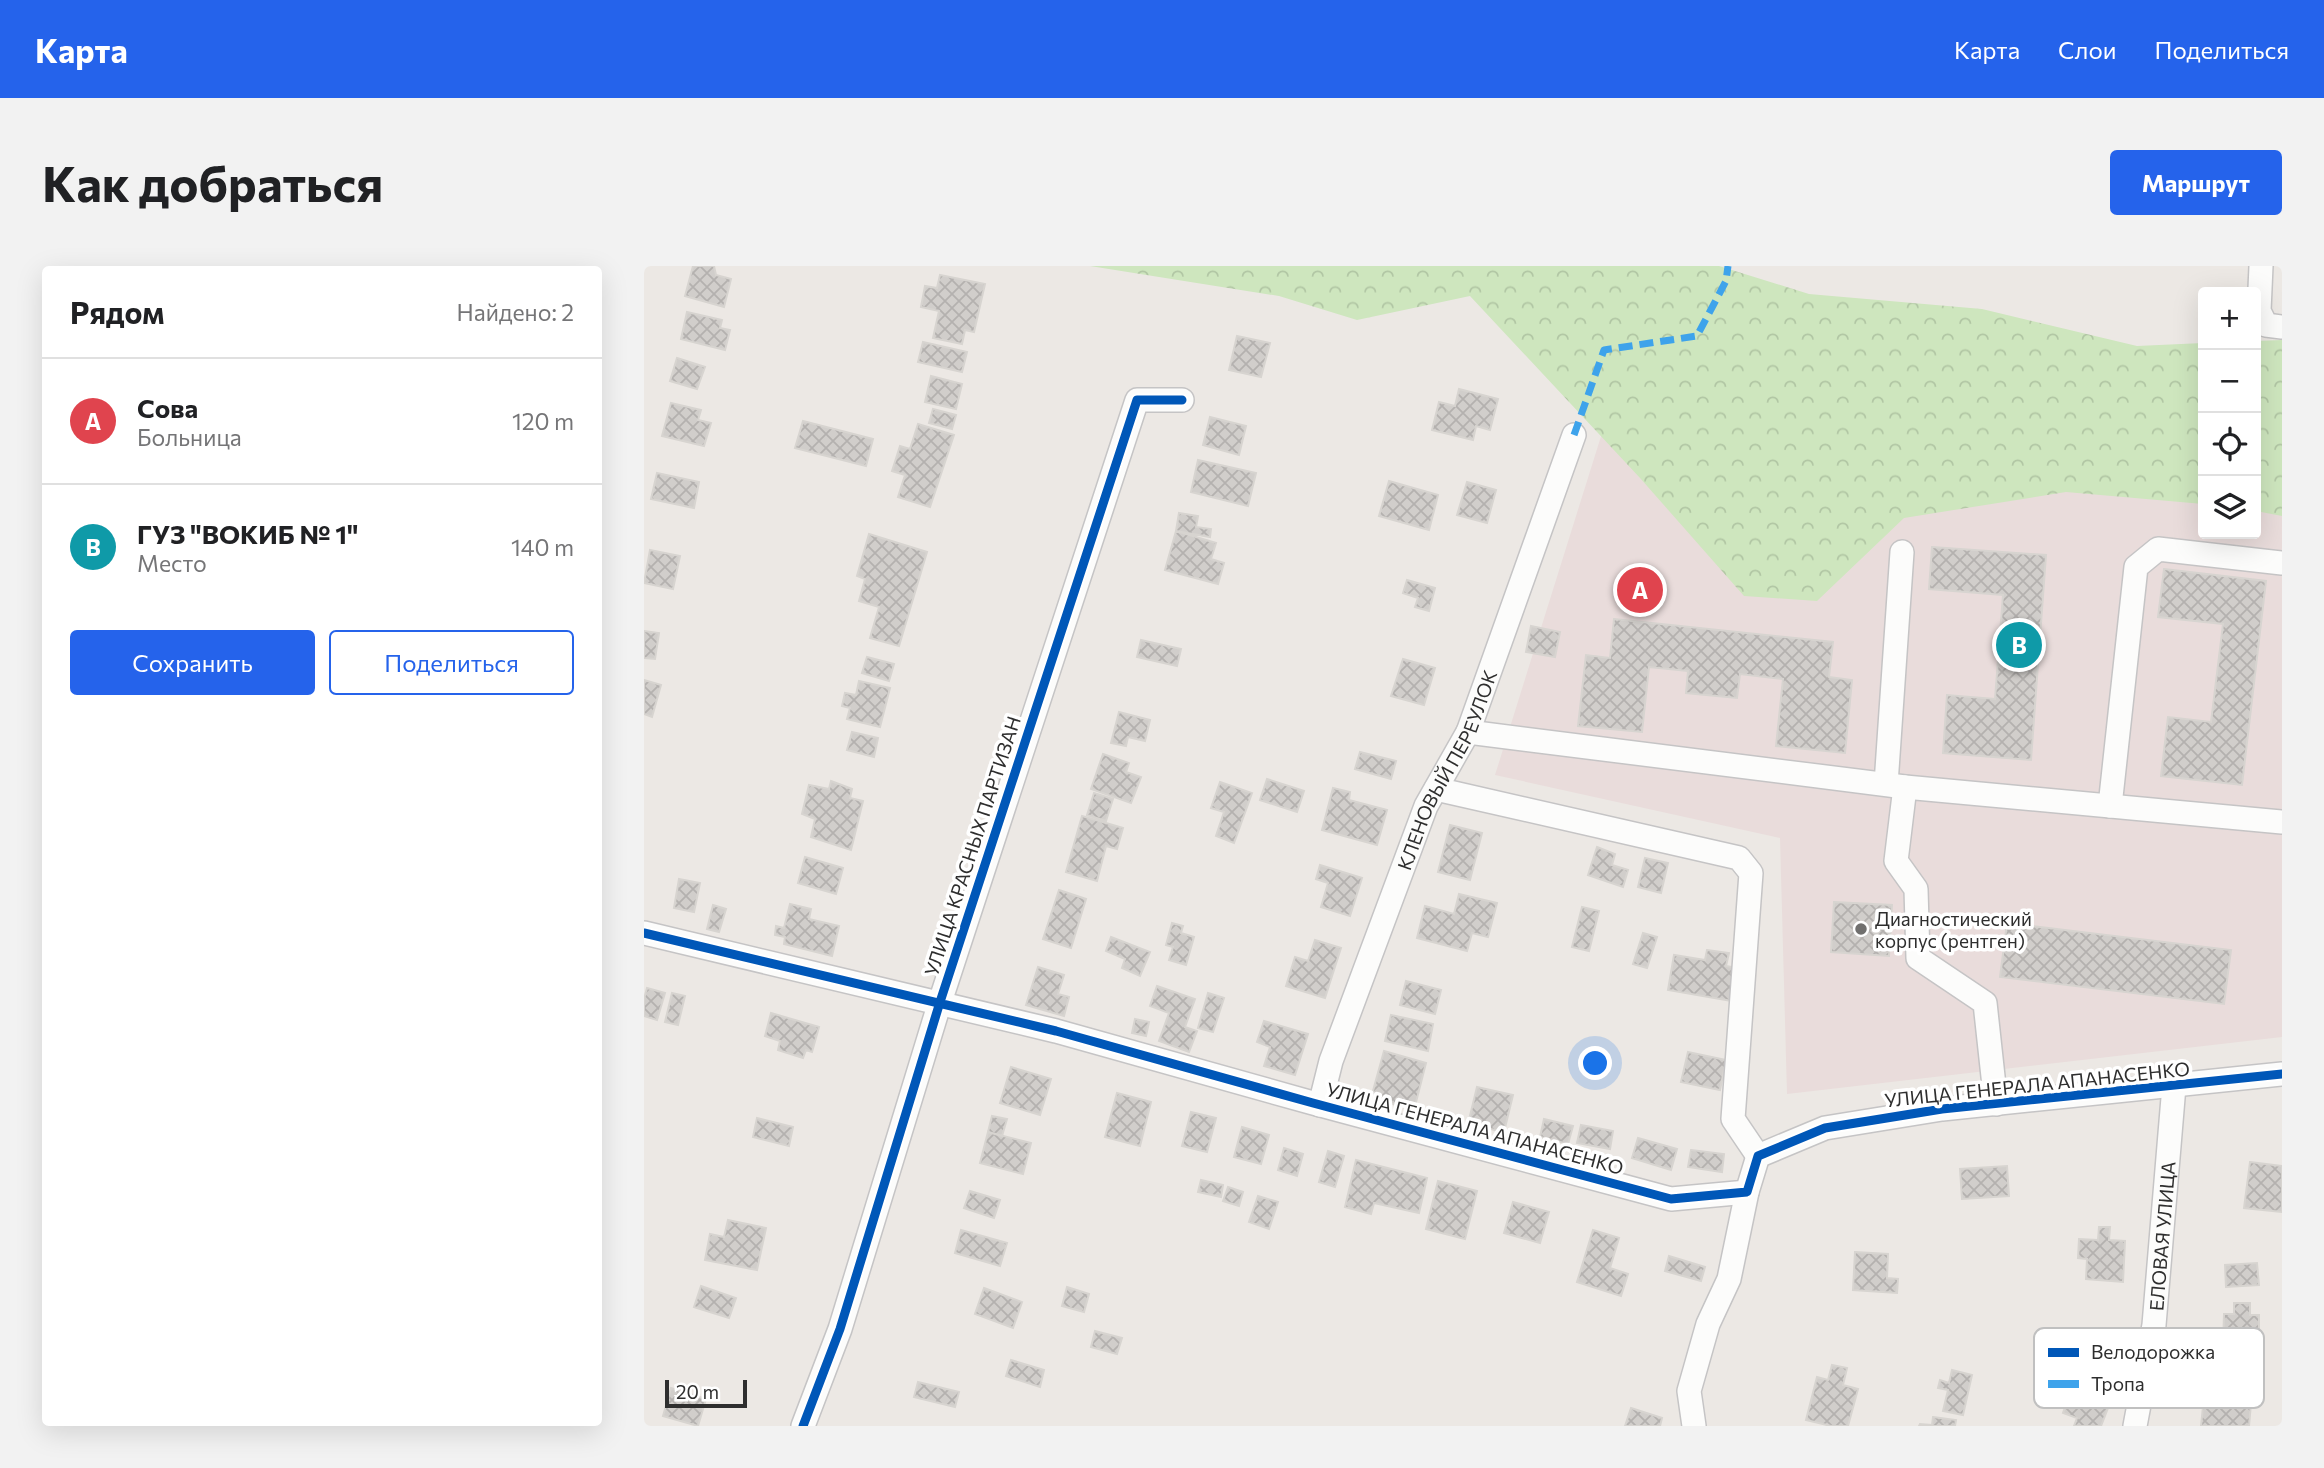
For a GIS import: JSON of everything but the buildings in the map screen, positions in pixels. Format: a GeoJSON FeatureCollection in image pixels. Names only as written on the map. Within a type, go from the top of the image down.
{"type":"FeatureCollection","features":[{"type":"Feature","properties":{"kind":"street"},"geometry":{"type":"LineString","coordinates":[[2262,266],[2259,311],[2266,325],[2282,327]]}},
{"type":"Feature","properties":{"kind":"street","name":"УЛИЦА КРАСНЫХ ПАРТИЗАН"},"geometry":{"type":"LineString","coordinates":[[803,1426],[840,1329],[940,1002],[1137,400],[1182,400]]}},
{"type":"Feature","properties":{"kind":"street","name":"КЛЕНОВЫЙ ПЕРЕУЛОК"},"geometry":{"type":"LineString","coordinates":[[1320,1105],[1331,1061],[1426,806],[1468,732],[1574,435]]}},
{"type":"Feature","properties":{"kind":"street"},"geometry":{"type":"LineString","coordinates":[[2109,806],[2136,567],[2158,549],[2282,563]]}},
{"type":"Feature","properties":{"kind":"street"},"geometry":{"type":"LineString","coordinates":[[1902,552],[1896,861],[1916,889],[1918,958],[1985,1003],[1996,1104]]}},
{"type":"Feature","properties":{"kind":"street"},"geometry":{"type":"LineString","coordinates":[[1468,732],[1896,785],[2282,822]]}},
{"type":"Feature","properties":{"kind":"street"},"geometry":{"type":"LineString","coordinates":[[1436,789],[1739,858],[1751,873],[1734,1119],[1758,1156],[1746,1192],[1730,1279],[1708,1324],[1689,1391],[1694,1426]]}},
{"type":"Feature","properties":{"kind":"street","name":"УЛИЦА ГЕНЕРАЛА АПАНАСЕНКО"},"geometry":{"type":"LineString","coordinates":[[644,933],[1056,1031],[1671,1199],[1746,1192]]}},
{"type":"Feature","properties":{"kind":"street","name":"УЛИЦА ГЕНЕРАЛА АПАНАСЕНКО"},"geometry":{"type":"LineString","coordinates":[[1758,1156],[1825,1128],[1942,1109],[2282,1074]]}},
{"type":"Feature","properties":{"kind":"street","name":"ЕЛОВАЯ УЛИЦА"},"geometry":{"type":"LineString","coordinates":[[2153,1328],[2174,1086]]}},
{"type":"Feature","properties":{"kind":"street","name":"ЕЛОВАЯ УЛИЦА"},"geometry":{"type":"LineString","coordinates":[[2135,1426],[2138,1408]]}},
{"type":"Feature","properties":{"kind":"shaded area"},"geometry":{"type":"Polygon","coordinates":[[[1623,366],[2198,428],[2198,539],[2261,539],[2261,435],[2282,437],[2282,1037],[1787,1094],[1780,838],[1495,775],[1623,366]]]}},
{"type":"Feature","properties":{"kind":"green space"},"geometry":{"type":"Polygon","coordinates":[[[1090,266],[1719,266],[1809,294],[1982,309],[2137,346],[2198,343],[2198,504],[2066,492],[1904,518],[1817,601],[1744,596],[1640,478],[1470,296],[1357,320],[1279,296],[1090,266]]]}},
{"type":"Feature","properties":{"kind":"green space"},"geometry":{"type":"Polygon","coordinates":[[[2282,340],[2282,516],[2261,512],[2261,341],[2282,340]]]}},
{"type":"Feature","properties":{"kind":"marked path"},"geometry":{"type":"LineString","coordinates":[[1574,435],[1604,350],[1697,336],[1726,281],[1728,266]]}},
{"type":"Feature","properties":{"kind":"cycle path"},"geometry":{"type":"LineString","coordinates":[[803,1426],[840,1329],[940,1002],[1137,400],[1182,400]]}},
{"type":"Feature","properties":{"kind":"cycle path"},"geometry":{"type":"LineString","coordinates":[[644,933],[1056,1031],[1671,1199],[1747,1192],[1758,1156],[1825,1128],[1942,1109],[2282,1074]]}},
{"type":"Feature","properties":{"kind":"place","name":"Сова"},"geometry":{"type":"Point","coordinates":[1640,590]}},
{"type":"Feature","properties":{"kind":"place","name":"ГУЗ \"ВОКИБ № 1\""},"geometry":{"type":"Point","coordinates":[2019,645]}},
{"type":"Feature","properties":{"kind":"place","name":"Диагностический корпус (рентген)"},"geometry":{"type":"Point","coordinates":[1861,929]}}]}
